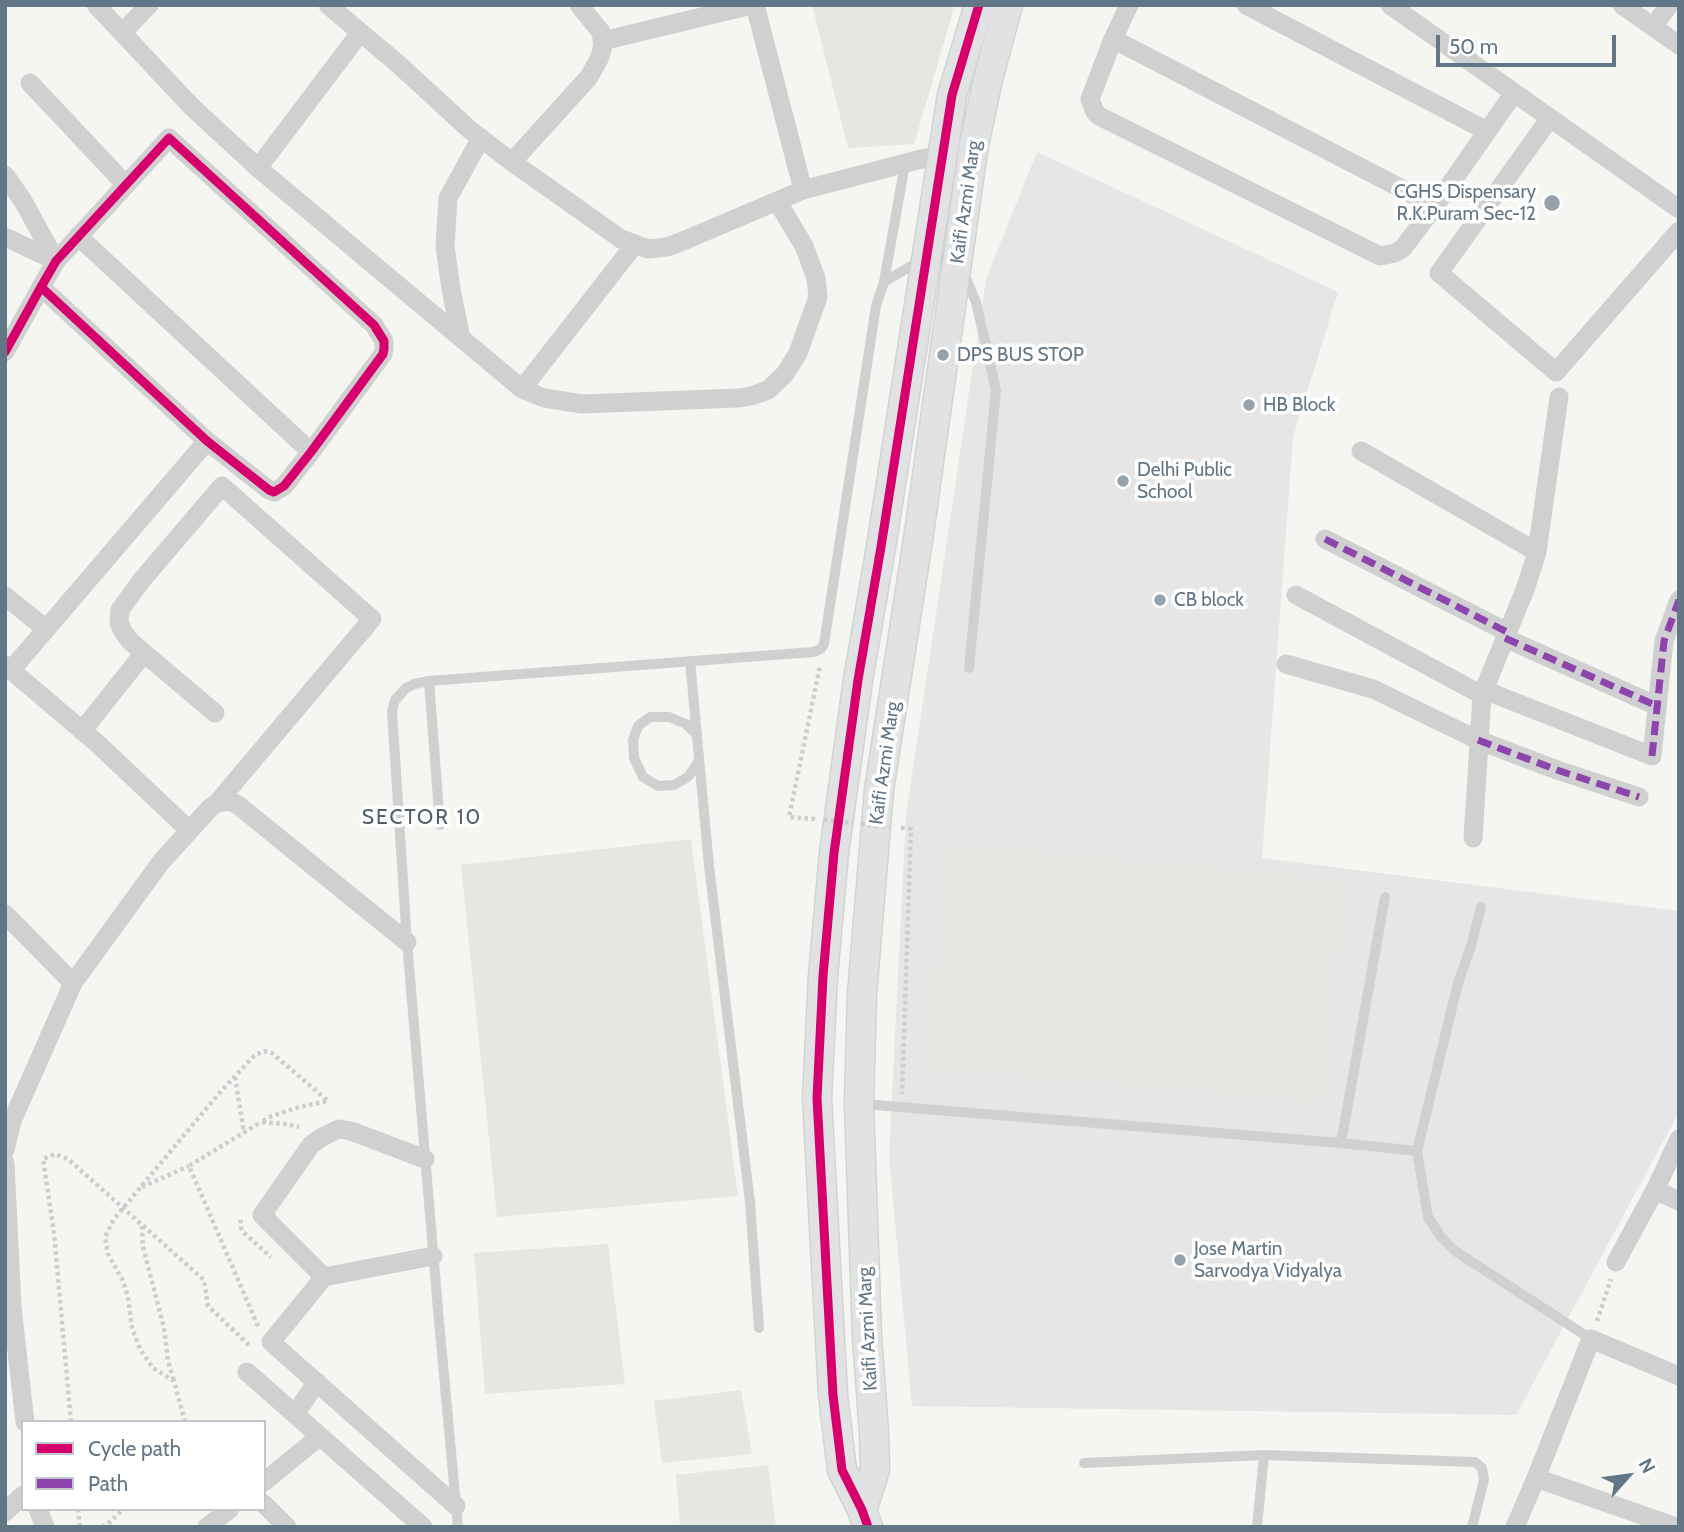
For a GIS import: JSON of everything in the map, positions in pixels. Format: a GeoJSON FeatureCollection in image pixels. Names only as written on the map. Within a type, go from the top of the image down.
{"type":"FeatureCollection","features":[{"type":"Feature","properties":{"kind":"street"},"geometry":{"type":"LineString","coordinates":[[96,5],[192,107],[258,168],[522,389],[544,398],[582,404],[739,398],[768,390],[785,374],[798,354],[818,297],[816,278],[804,246],[777,201]]}},
{"type":"Feature","properties":{"kind":"street"},"geometry":{"type":"LineString","coordinates":[[122,33],[149,5]]}},
{"type":"Feature","properties":{"kind":"street"},"geometry":{"type":"LineString","coordinates":[[328,5],[512,162],[621,239],[648,249],[667,247],[803,190],[973,150]]}},
{"type":"Feature","properties":{"kind":"street"},"geometry":{"type":"LineString","coordinates":[[512,162],[589,77],[600,57],[603,41],[601,32],[579,5]]}},
{"type":"Feature","properties":{"kind":"street"},"geometry":{"type":"LineString","coordinates":[[603,41],[753,5],[803,190]]}},
{"type":"Feature","properties":{"kind":"street"},"geometry":{"type":"LineString","coordinates":[[865,1518],[842,1470],[833,1395],[817,1098],[822,976],[834,853],[858,680],[952,95],[979,5]]}},
{"type":"Feature","properties":{"kind":"street","name":"Kaifi Azmi Marg"},"geometry":{"type":"LineString","coordinates":[[865,1518],[875,1470],[867,1337],[859,1104],[862,994],[879,790],[918,540],[973,150],[988,79],[1009,5]]}},
{"type":"Feature","properties":{"kind":"street"},"geometry":{"type":"LineString","coordinates":[[1129,5],[1090,99],[1091,106],[1099,116],[1380,256],[1403,248],[1514,93]]}},
{"type":"Feature","properties":{"kind":"street"},"geometry":{"type":"LineString","coordinates":[[1246,5],[1487,131]]}},
{"type":"Feature","properties":{"kind":"street"},"geometry":{"type":"LineString","coordinates":[[1390,5],[1679,209]]}},
{"type":"Feature","properties":{"kind":"street"},"geometry":{"type":"LineString","coordinates":[[1622,5],[1679,45]]}},
{"type":"Feature","properties":{"kind":"street"},"geometry":{"type":"LineString","coordinates":[[1653,27],[1669,5]]}},
{"type":"Feature","properties":{"kind":"street"},"geometry":{"type":"LineString","coordinates":[[258,168],[360,33]]}},
{"type":"Feature","properties":{"kind":"street"},"geometry":{"type":"LineString","coordinates":[[1113,39],[1435,206]]}},
{"type":"Feature","properties":{"kind":"street"},"geometry":{"type":"LineString","coordinates":[[30,83],[126,185]]}},
{"type":"Feature","properties":{"kind":"street"},"geometry":{"type":"LineString","coordinates":[[1550,118],[1439,274],[1556,372],[1679,231]]}},
{"type":"Feature","properties":{"kind":"street"},"geometry":{"type":"LineString","coordinates":[[5,352],[41,287],[56,261],[169,138],[374,325],[384,341],[383,354],[312,452],[284,486],[274,492],[207,441],[41,287]]}},
{"type":"Feature","properties":{"kind":"street"},"geometry":{"type":"LineString","coordinates":[[461,338],[445,246],[447,198],[481,138]]}},
{"type":"Feature","properties":{"kind":"street"},"geometry":{"type":"LineString","coordinates":[[5,175],[23,201],[56,261]]}},
{"type":"Feature","properties":{"kind":"street"},"geometry":{"type":"LineString","coordinates":[[78,236],[312,452]]}},
{"type":"Feature","properties":{"kind":"street"},"geometry":{"type":"LineString","coordinates":[[5,237],[56,261]]}},
{"type":"Feature","properties":{"kind":"street"},"geometry":{"type":"LineString","coordinates":[[522,389],[635,244]]}},
{"type":"Feature","properties":{"kind":"street"},"geometry":{"type":"LineString","coordinates":[[1473,838],[1483,693],[1526,587],[1537,552],[1559,397]]}},
{"type":"Feature","properties":{"kind":"street"},"geometry":{"type":"LineString","coordinates":[[190,830],[8,667],[46,629],[207,441]]}},
{"type":"Feature","properties":{"kind":"street"},"geometry":{"type":"LineString","coordinates":[[1362,451],[1537,552]]}},
{"type":"Feature","properties":{"kind":"street"},"geometry":{"type":"LineString","coordinates":[[5,1150],[11,1105],[72,983],[161,862],[217,803],[372,619],[222,486],[141,581],[120,610],[120,623],[130,641],[215,713]]}},
{"type":"Feature","properties":{"kind":"street"},"geometry":{"type":"LineString","coordinates":[[1325,539],[1506,635],[1657,706]]}},
{"type":"Feature","properties":{"kind":"street"},"geometry":{"type":"LineString","coordinates":[[1296,595],[1483,693],[1652,756],[1664,641],[1679,600]]}},
{"type":"Feature","properties":{"kind":"street"},"geometry":{"type":"LineString","coordinates":[[5,596],[46,629]]}},
{"type":"Feature","properties":{"kind":"street"},"geometry":{"type":"LineString","coordinates":[[82,731],[144,653]]}},
{"type":"Feature","properties":{"kind":"street"},"geometry":{"type":"LineString","coordinates":[[1286,664],[1373,689],[1478,740],[1639,797]]}},
{"type":"Feature","properties":{"kind":"street"},"geometry":{"type":"LineString","coordinates":[[217,803],[230,801],[238,805],[407,942]]}},
{"type":"Feature","properties":{"kind":"street"},"geometry":{"type":"LineString","coordinates":[[5,914],[72,983]]}},
{"type":"Feature","properties":{"kind":"street"},"geometry":{"type":"LineString","coordinates":[[324,1276],[262,1215],[311,1145],[340,1129],[425,1159]]}},
{"type":"Feature","properties":{"kind":"street"},"geometry":{"type":"LineString","coordinates":[[1616,1262],[1679,1139]]}},
{"type":"Feature","properties":{"kind":"street"},"geometry":{"type":"LineString","coordinates":[[5,1163],[8,1307],[24,1420]]}},
{"type":"Feature","properties":{"kind":"street"},"geometry":{"type":"LineString","coordinates":[[1655,1189],[1679,1201]]}},
{"type":"Feature","properties":{"kind":"street"},"geometry":{"type":"LineString","coordinates":[[433,1255],[324,1276],[271,1342],[456,1506]]}},
{"type":"Feature","properties":{"kind":"street"},"geometry":{"type":"LineString","coordinates":[[1515,1527],[1591,1339],[1679,1376]]}},
{"type":"Feature","properties":{"kind":"street"},"geometry":{"type":"LineString","coordinates":[[247,1372],[423,1527]]}},
{"type":"Feature","properties":{"kind":"street"},"geometry":{"type":"LineString","coordinates":[[295,1414],[317,1382]]}},
{"type":"Feature","properties":{"kind":"street"},"geometry":{"type":"LineString","coordinates":[[266,1480],[320,1436]]}},
{"type":"Feature","properties":{"kind":"street"},"geometry":{"type":"LineString","coordinates":[[1536,1478],[1676,1527]]}},
{"type":"Feature","properties":{"kind":"street"},"geometry":{"type":"LineString","coordinates":[[5,1512],[21,1497]]}},
{"type":"Feature","properties":{"kind":"street"},"geometry":{"type":"LineString","coordinates":[[266,1506],[287,1527]]}},
{"type":"Feature","properties":{"kind":"street"},"geometry":{"type":"LineString","coordinates":[[207,1527],[227,1511]]}},
{"type":"Feature","properties":{"kind":"lane"},"geometry":{"type":"LineString","coordinates":[[458,1527],[407,942],[392,711],[395,700],[406,688],[429,681],[813,652],[821,649],[824,644],[876,306],[884,282],[905,164]]}},
{"type":"Feature","properties":{"kind":"lane"},"geometry":{"type":"LineString","coordinates":[[884,282],[928,256],[958,260],[976,302],[996,390],[969,668]]}},
{"type":"Feature","properties":{"kind":"lane"},"geometry":{"type":"LineString","coordinates":[[691,661],[709,866],[750,1202],[759,1328]]}},
{"type":"Feature","properties":{"kind":"lane"},"geometry":{"type":"LineString","coordinates":[[429,681],[440,825]]}},
{"type":"Feature","properties":{"kind":"lane"},"geometry":{"type":"LineString","coordinates":[[697,735],[686,724],[669,717],[650,717],[638,726],[633,740],[634,758],[643,777],[657,786],[674,785],[688,777],[699,761]]}},
{"type":"Feature","properties":{"kind":"lane"},"geometry":{"type":"LineString","coordinates":[[1341,1143],[1385,897]]}},
{"type":"Feature","properties":{"kind":"lane"},"geometry":{"type":"LineString","coordinates":[[1481,907],[1455,993],[1417,1152],[1428,1217],[1441,1237],[1455,1251],[1591,1339]]}},
{"type":"Feature","properties":{"kind":"lane"},"geometry":{"type":"LineString","coordinates":[[859,1104],[1341,1143],[1417,1152]]}},
{"type":"Feature","properties":{"kind":"lane"},"geometry":{"type":"LineString","coordinates":[[1084,1463],[1264,1455],[1475,1462],[1482,1468],[1485,1480],[1472,1527]]}},
{"type":"Feature","properties":{"kind":"lane"},"geometry":{"type":"LineString","coordinates":[[1257,1527],[1264,1455]]}},
{"type":"Feature","properties":{"kind":"path"},"geometry":{"type":"LineString","coordinates":[[824,644],[789,817],[853,823]]}},
{"type":"Feature","properties":{"kind":"path"},"geometry":{"type":"LineString","coordinates":[[861,824],[911,828],[902,1107]]}},
{"type":"Feature","properties":{"kind":"path"},"geometry":{"type":"LineString","coordinates":[[141,1188],[189,1166],[272,1116],[328,1101],[272,1053],[264,1051],[255,1055],[220,1091],[114,1219],[105,1237],[108,1254],[123,1281],[128,1297],[132,1328],[140,1349],[153,1368],[174,1381]]}},
{"type":"Feature","properties":{"kind":"path"},"geometry":{"type":"LineString","coordinates":[[235,1076],[244,1133]]}},
{"type":"Feature","properties":{"kind":"path"},"geometry":{"type":"LineString","coordinates":[[261,1122],[307,1129]]}},
{"type":"Feature","properties":{"kind":"path"},"geometry":{"type":"LineString","coordinates":[[71,1420],[54,1233],[43,1159],[55,1154],[68,1159],[204,1280],[208,1306],[249,1345]]}},
{"type":"Feature","properties":{"kind":"path"},"geometry":{"type":"LineString","coordinates":[[189,1166],[259,1327]]}},
{"type":"Feature","properties":{"kind":"path"},"geometry":{"type":"LineString","coordinates":[[245,1210],[240,1227],[276,1262]]}},
{"type":"Feature","properties":{"kind":"path"},"geometry":{"type":"LineString","coordinates":[[142,1225],[143,1247],[164,1328],[168,1362],[184,1420]]}},
{"type":"Feature","properties":{"kind":"path"},"geometry":{"type":"LineString","coordinates":[[1591,1339],[1616,1262]]}},
{"type":"Feature","properties":{"kind":"path"},"geometry":{"type":"LineString","coordinates":[[247,1372],[240,1364],[262,1321]]}},
{"type":"Feature","properties":{"kind":"path"},"geometry":{"type":"LineString","coordinates":[[102,1527],[121,1511]]}},
{"type":"Feature","properties":{"kind":"shaded area"},"geometry":{"type":"Polygon","coordinates":[[[812,5],[955,5],[914,144],[848,148],[812,5]]]}},
{"type":"Feature","properties":{"kind":"shaded area"},"geometry":{"type":"Polygon","coordinates":[[[1037,152],[1338,292],[1293,437],[1262,858],[1679,911],[1679,1112],[1516,1415],[912,1406],[889,1157],[906,815],[986,279],[1037,152]]]}},
{"type":"Feature","properties":{"kind":"shaded area"},"geometry":{"type":"Polygon","coordinates":[[[691,839],[738,1196],[497,1217],[461,865],[691,839]]]}},
{"type":"Feature","properties":{"kind":"shaded area"},"geometry":{"type":"Polygon","coordinates":[[[947,845],[1341,880],[1322,1101],[929,1067],[947,845]]]}},
{"type":"Feature","properties":{"kind":"shaded area"},"geometry":{"type":"Polygon","coordinates":[[[608,1244],[625,1384],[485,1394],[474,1253],[608,1244]]]}},
{"type":"Feature","properties":{"kind":"shaded area"},"geometry":{"type":"Polygon","coordinates":[[[741,1390],[752,1454],[662,1463],[654,1401],[741,1390]]]}},
{"type":"Feature","properties":{"kind":"shaded area"},"geometry":{"type":"Polygon","coordinates":[[[768,1465],[776,1527],[680,1527],[676,1475],[768,1465]]]}},
{"type":"Feature","properties":{"kind":"marked path"},"geometry":{"type":"LineString","coordinates":[[1325,539],[1507,632]]}},
{"type":"Feature","properties":{"kind":"marked path"},"geometry":{"type":"LineString","coordinates":[[1652,756],[1664,641],[1679,600]]}},
{"type":"Feature","properties":{"kind":"marked path"},"geometry":{"type":"LineString","coordinates":[[1505,638],[1657,706]]}},
{"type":"Feature","properties":{"kind":"marked path"},"geometry":{"type":"LineString","coordinates":[[1478,740],[1639,797]]}},
{"type":"Feature","properties":{"kind":"cycle path"},"geometry":{"type":"LineString","coordinates":[[868,1527],[842,1470],[833,1395],[817,1098],[823,976],[834,853],[858,680],[952,95],[979,5]]}},
{"type":"Feature","properties":{"kind":"cycle path"},"geometry":{"type":"LineString","coordinates":[[5,352],[41,287],[56,261],[169,138],[374,325],[384,341],[384,349],[311,452],[284,486],[274,492],[207,441],[41,287]]}},
{"type":"Feature","properties":{"kind":"place","name":"CGHS Dispensary R.K.Puram Sec-12"},"geometry":{"type":"Point","coordinates":[1552,203]}},
{"type":"Feature","properties":{"kind":"place","name":"DPS BUS STOP"},"geometry":{"type":"Point","coordinates":[943,355]}},
{"type":"Feature","properties":{"kind":"place","name":"HB Block"},"geometry":{"type":"Point","coordinates":[1249,405]}},
{"type":"Feature","properties":{"kind":"place","name":"Delhi Public School"},"geometry":{"type":"Point","coordinates":[1123,481]}},
{"type":"Feature","properties":{"kind":"place","name":"CB block"},"geometry":{"type":"Point","coordinates":[1160,600]}},
{"type":"Feature","properties":{"kind":"place","name":"Jose Martin Sarvodya Vidyalya"},"geometry":{"type":"Point","coordinates":[1180,1260]}},
{"type":"Feature","properties":{"kind":"district","name":"SECTOR 10"},"geometry":{"type":"Point","coordinates":[422,818]}}]}
